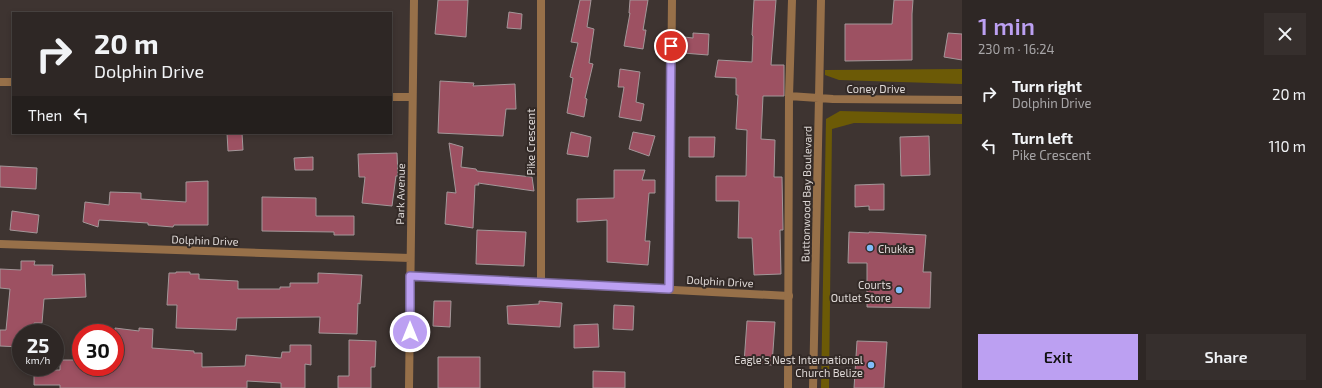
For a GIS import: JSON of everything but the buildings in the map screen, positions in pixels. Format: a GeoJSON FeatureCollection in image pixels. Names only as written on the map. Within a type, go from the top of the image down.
{"type":"FeatureCollection","features":[{"type":"Feature","properties":{"kind":"street","name":"Park Avenue"},"geometry":{"type":"LineString","coordinates":[[409,388],[414,0]]}},
{"type":"Feature","properties":{"kind":"street","name":"Pike Crescent"},"geometry":{"type":"LineString","coordinates":[[541,0],[541,283]]}},
{"type":"Feature","properties":{"kind":"street"},"geometry":{"type":"LineString","coordinates":[[669,289],[672,0]]}},
{"type":"Feature","properties":{"kind":"street","name":"Buttonwood Bay Boulevard"},"geometry":{"type":"LineString","coordinates":[[788,388],[792,0]]}},
{"type":"Feature","properties":{"kind":"street","name":"Buttonwood Bay Boulevard"},"geometry":{"type":"LineString","coordinates":[[813,388],[821,0]]}},
{"type":"Feature","properties":{"kind":"street"},"geometry":{"type":"LineString","coordinates":[[0,82],[12,82]]}},
{"type":"Feature","properties":{"kind":"street","name":"Coney Drive"},"geometry":{"type":"LineString","coordinates":[[790,96],[820,98],[962,100]]}},
{"type":"Feature","properties":{"kind":"street"},"geometry":{"type":"LineString","coordinates":[[392,97],[412,97]]}},
{"type":"Feature","properties":{"kind":"street","name":"Dolphin Drive"},"geometry":{"type":"LineString","coordinates":[[0,244],[410,258]]}},
{"type":"Feature","properties":{"kind":"street","name":"Dolphin Drive"},"geometry":{"type":"LineString","coordinates":[[410,276],[789,296]]}},
{"type":"Feature","properties":{"kind":"shaded area"},"geometry":{"type":"Polygon","coordinates":[[[962,69],[962,84],[839,80],[825,75],[825,70],[962,69]]]}},
{"type":"Feature","properties":{"kind":"shaded area"},"geometry":{"type":"Polygon","coordinates":[[[840,111],[962,114],[962,124],[854,123],[832,129],[829,388],[821,388],[826,119],[840,111]]]}},
{"type":"Feature","properties":{"kind":"place","name":"Chukka"},"geometry":{"type":"Point","coordinates":[870,248]}},
{"type":"Feature","properties":{"kind":"place","name":"Courts Outlet Store"},"geometry":{"type":"Point","coordinates":[899,290]}},
{"type":"Feature","properties":{"kind":"place","name":"Eagle's Nest International Church Belize"},"geometry":{"type":"Point","coordinates":[871,365]}},
{"type":"Feature","properties":{"kind":"route"},"geometry":{"type":"LineString","coordinates":[[410,332],[410,276],[669,289],[671,46]]}}]}
